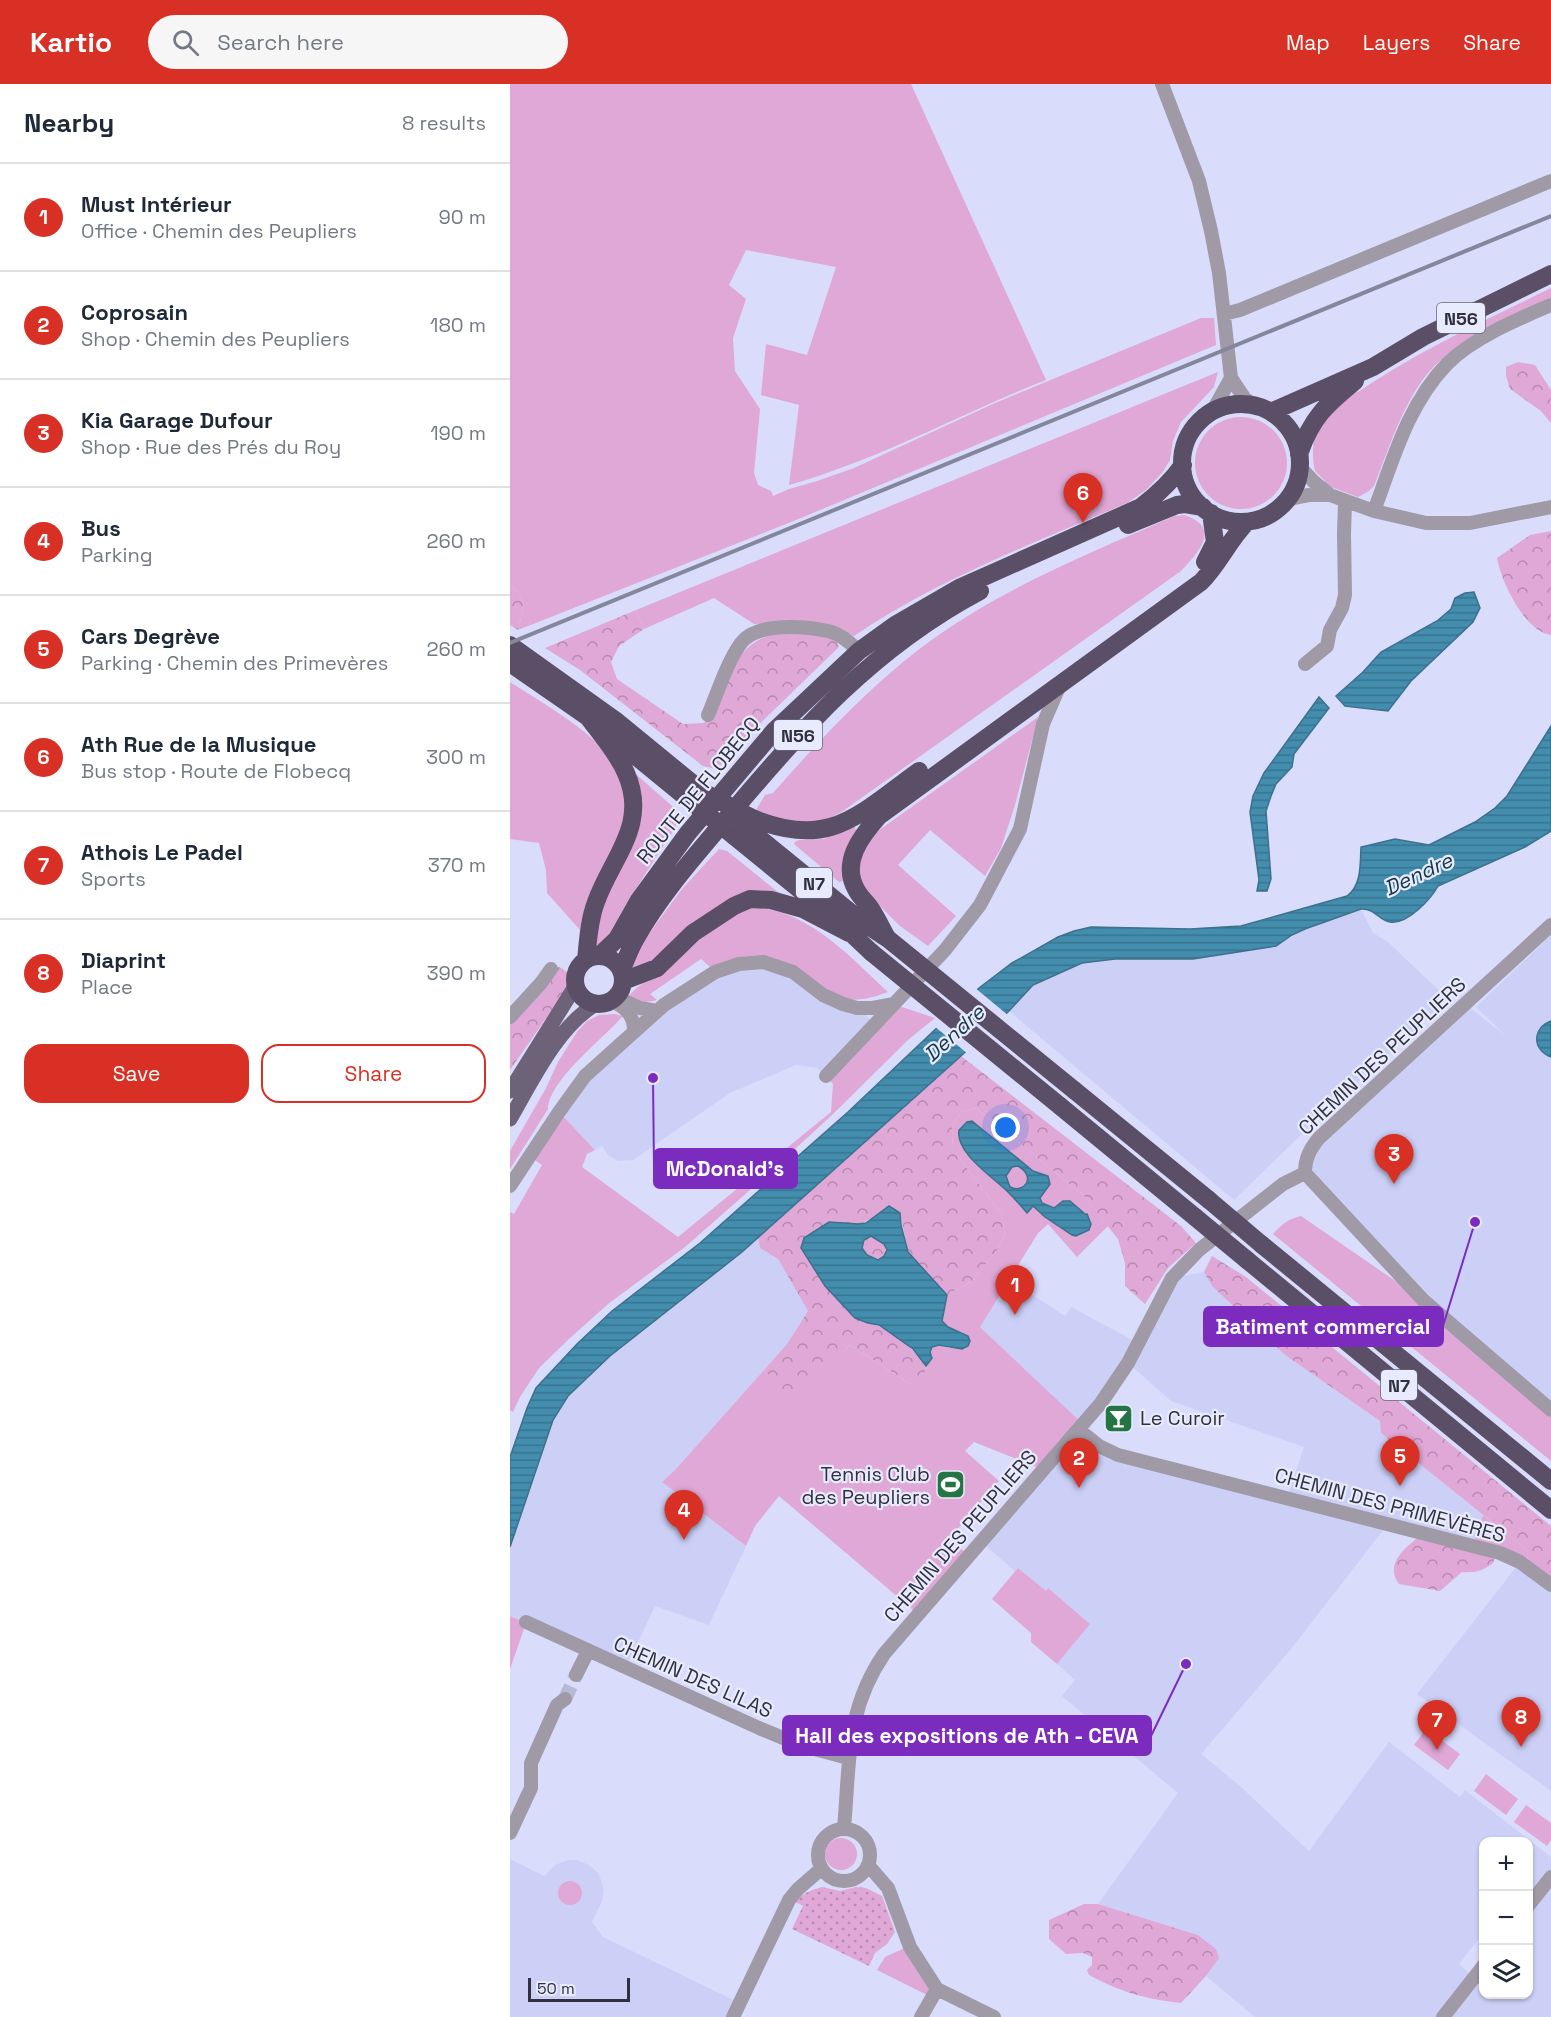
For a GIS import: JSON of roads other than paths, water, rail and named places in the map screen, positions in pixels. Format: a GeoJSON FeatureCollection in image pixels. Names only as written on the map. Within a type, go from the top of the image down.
{"type":"FeatureCollection","features":[{"type":"Feature","properties":{"kind":"highway","name":"N56"},"geometry":{"type":"LineString","coordinates":[[1288,499],[1294,489],[1300,461],[1313,422],[1324,408],[1373,367],[1423,337],[1551,274]]}},
{"type":"Feature","properties":{"kind":"highway","name":"N56"},"geometry":{"type":"LineString","coordinates":[[1183,465],[1185,446],[1193,429],[1212,412],[1227,406],[1243,404],[1265,410],[1373,367]]}},
{"type":"Feature","properties":{"kind":"highway"},"geometry":{"type":"LineString","coordinates":[[1265,410],[1282,420],[1290,430],[1296,442],[1300,461]]}},
{"type":"Feature","properties":{"kind":"highway"},"geometry":{"type":"LineString","coordinates":[[510,645],[615,720],[698,797],[742,826],[824,830],[851,819],[1192,577],[1210,555],[1215,542],[1207,510],[1188,488],[1183,465]]}},
{"type":"Feature","properties":{"kind":"highway","name":"ROUTE DE FLOBECQ"},"geometry":{"type":"LineString","coordinates":[[592,958],[617,939],[639,900],[688,833],[774,731],[859,651],[895,625],[959,588],[1141,507],[1172,480],[1183,465]]}},
{"type":"Feature","properties":{"kind":"highway"},"geometry":{"type":"LineString","coordinates":[[887,938],[872,911],[855,889],[852,879],[852,856],[856,844],[865,831],[879,816],[1201,582],[1214,567],[1227,545],[1247,522],[1271,514],[1288,499]]}},
{"type":"Feature","properties":{"kind":"highway","name":"ROUTE DE FLOBECQ"},"geometry":{"type":"LineString","coordinates":[[613,991],[634,940],[684,869],[783,750],[848,684],[887,652],[961,601],[1006,577],[1168,508],[1185,504],[1207,510]]}},
{"type":"Feature","properties":{"kind":"highway","name":"N56"},"geometry":{"type":"LineString","coordinates":[[1207,510],[1223,519],[1247,522]]}},
{"type":"Feature","properties":{"kind":"highway","name":"N7"},"geometry":{"type":"LineString","coordinates":[[510,663],[742,826],[861,921],[887,938],[1551,1481]]}},
{"type":"Feature","properties":{"kind":"highway"},"geometry":{"type":"LineString","coordinates":[[588,717],[613,750],[626,772],[634,804],[633,821],[627,838],[592,914],[592,958],[612,960],[613,991]]}},
{"type":"Feature","properties":{"kind":"highway","name":"N7"},"geometry":{"type":"LineString","coordinates":[[742,826],[871,952],[1551,1510]]}},
{"type":"Feature","properties":{"kind":"highway"},"geometry":{"type":"LineString","coordinates":[[576,985],[583,998],[613,991],[657,968],[693,933],[734,906],[750,900],[771,900],[803,909],[849,933]]}},
{"type":"Feature","properties":{"kind":"highway","name":"N56"},"geometry":{"type":"LineString","coordinates":[[576,985],[579,967],[592,958]]}},
{"type":"Feature","properties":{"kind":"main road","name":"N56"},"geometry":{"type":"LineString","coordinates":[[510,1091],[576,985]]}},
{"type":"Feature","properties":{"kind":"main road"},"geometry":{"type":"LineString","coordinates":[[510,1119],[546,1059],[572,1022],[613,991]]}},
{"type":"Feature","properties":{"kind":"street"},"geometry":{"type":"LineString","coordinates":[[1162,84],[1199,181],[1211,231],[1231,378],[1245,399],[1265,410]]}},
{"type":"Feature","properties":{"kind":"street"},"geometry":{"type":"LineString","coordinates":[[1224,314],[1551,181]]}},
{"type":"Feature","properties":{"kind":"street"},"geometry":{"type":"LineString","coordinates":[[1374,511],[1402,435],[1419,400],[1433,380],[1449,362],[1470,347],[1498,330],[1551,305]]}},
{"type":"Feature","properties":{"kind":"street"},"geometry":{"type":"LineString","coordinates":[[1212,412],[1231,378]]}},
{"type":"Feature","properties":{"kind":"street"},"geometry":{"type":"LineString","coordinates":[[1300,461],[1314,482],[1330,495],[1374,511],[1426,523],[1470,523],[1551,507]]}},
{"type":"Feature","properties":{"kind":"street"},"geometry":{"type":"LineString","coordinates":[[1288,499],[1310,495],[1330,495]]}},
{"type":"Feature","properties":{"kind":"street"},"geometry":{"type":"LineString","coordinates":[[1305,664],[1327,646],[1330,630],[1342,608],[1345,595],[1345,502]]}},
{"type":"Feature","properties":{"kind":"street"},"geometry":{"type":"LineString","coordinates":[[708,715],[742,641],[762,629],[792,627],[830,632],[845,639],[859,651]]}},
{"type":"Feature","properties":{"kind":"street"},"geometry":{"type":"LineString","coordinates":[[826,1076],[945,950],[980,905],[1020,829],[1043,724],[1060,685]]}},
{"type":"Feature","properties":{"kind":"street","name":"CHEMIN DES PEUPLIERS"},"geometry":{"type":"LineString","coordinates":[[844,1828],[848,1758],[861,1697],[873,1671],[884,1654],[1101,1403],[1128,1363],[1172,1278],[1199,1250],[1283,1184],[1305,1173],[1308,1155],[1319,1138],[1551,925]]}},
{"type":"Feature","properties":{"kind":"street"},"geometry":{"type":"LineString","coordinates":[[510,1186],[558,1112],[585,1076],[664,1005],[715,972],[748,962],[763,962],[785,968],[823,995],[843,1004],[857,1008],[873,1008],[894,1004]]}},
{"type":"Feature","properties":{"kind":"street"},"geometry":{"type":"LineString","coordinates":[[510,1017],[551,969]]}},
{"type":"Feature","properties":{"kind":"street"},"geometry":{"type":"LineString","coordinates":[[613,991],[640,1008],[657,1011]]}},
{"type":"Feature","properties":{"kind":"street"},"geometry":{"type":"LineString","coordinates":[[613,991],[634,1023],[634,1030]]}},
{"type":"Feature","properties":{"kind":"street"},"geometry":{"type":"LineString","coordinates":[[1305,1173],[1423,1300],[1551,1410]]}},
{"type":"Feature","properties":{"kind":"street","name":"CHEMIN DES PRIMEVÈRES"},"geometry":{"type":"LineString","coordinates":[[1079,1430],[1099,1446],[1118,1455],[1500,1553],[1520,1562],[1551,1585]]}},
{"type":"Feature","properties":{"kind":"street","name":"CHEMIN DES LILAS"},"geometry":{"type":"LineString","coordinates":[[526,1622],[759,1728],[800,1745],[848,1758]]}},
{"type":"Feature","properties":{"kind":"street"},"geometry":{"type":"LineString","coordinates":[[576,1675],[588,1651]]}},
{"type":"Feature","properties":{"kind":"street"},"geometry":{"type":"LineString","coordinates":[[510,1833],[531,1788],[531,1763],[557,1705],[565,1699]]}},
{"type":"Feature","properties":{"kind":"street"},"geometry":{"type":"LineString","coordinates":[[844,1828],[865,1840],[869,1848],[868,1865],[864,1873],[850,1881],[833,1880],[821,1869],[817,1852],[825,1837],[844,1828]]}},
{"type":"Feature","properties":{"kind":"street"},"geometry":{"type":"LineString","coordinates":[[868,1865],[888,1888],[910,1947],[937,1989],[994,2017]]}},
{"type":"Feature","properties":{"kind":"street"},"geometry":{"type":"LineString","coordinates":[[733,2017],[789,1900],[821,1869]]}},
{"type":"Feature","properties":{"kind":"street"},"geometry":{"type":"LineString","coordinates":[[1533,1900],[1551,1877]]}},
{"type":"Feature","properties":{"kind":"street"},"geometry":{"type":"LineString","coordinates":[[1443,2017],[1479,1971]]}},
{"type":"Feature","properties":{"kind":"street"},"geometry":{"type":"LineString","coordinates":[[921,2017],[937,1989]]}},
{"type":"Feature","properties":{"kind":"water"},"geometry":{"type":"Polygon","coordinates":[[[1474,592],[1480,608],[1473,622],[1411,681],[1388,711],[1345,706],[1336,696],[1381,652],[1437,621],[1451,609],[1455,598],[1474,592]]]}},
{"type":"Feature","properties":{"kind":"water"},"geometry":{"type":"Polygon","coordinates":[[[1319,697],[1329,708],[1294,754],[1292,767],[1276,784],[1266,811],[1271,879],[1267,891],[1257,891],[1259,880],[1250,812],[1253,796],[1264,773],[1319,697]]]}},
{"type":"Feature","properties":{"kind":"water","name":"Dendre"},"geometry":{"type":"Polygon","coordinates":[[[1551,726],[1551,831],[1525,847],[1438,886],[1424,904],[1404,919],[1390,922],[1370,910],[1361,909],[1305,929],[1276,946],[1193,959],[1115,959],[1082,963],[1033,985],[961,1056],[742,1252],[610,1356],[568,1396],[553,1420],[510,1547],[510,1457],[536,1388],[612,1311],[700,1243],[848,1112],[979,988],[1012,963],[1058,937],[1074,931],[1091,927],[1190,929],[1241,926],[1347,896],[1358,880],[1361,847],[1395,839],[1429,845],[1475,822],[1507,796],[1551,726]]]}},
{"type":"Feature","properties":{"kind":"water"},"geometry":{"type":"Polygon","coordinates":[[[1551,1021],[1551,1057],[1540,1049],[1537,1039],[1540,1029],[1551,1021]]]}},
{"type":"Feature","properties":{"kind":"water"},"geometry":{"type":"Polygon","coordinates":[[[972,1121],[1033,1171],[1048,1176],[1050,1184],[1040,1198],[1042,1203],[1054,1208],[1063,1201],[1070,1201],[1087,1214],[1091,1224],[1089,1230],[1076,1236],[1072,1235],[1033,1206],[1027,1213],[1008,1192],[976,1164],[963,1147],[959,1139],[959,1130],[967,1122],[972,1121]],[[1018,1166],[1012,1167],[1006,1176],[1010,1187],[1015,1189],[1024,1186],[1028,1179],[1024,1170],[1018,1166]]]}},
{"type":"Feature","properties":{"kind":"water"},"geometry":{"type":"Polygon","coordinates":[[[889,1206],[900,1213],[908,1252],[947,1295],[942,1321],[948,1327],[968,1336],[970,1341],[968,1346],[962,1349],[939,1345],[932,1347],[930,1352],[932,1358],[926,1366],[913,1349],[879,1325],[855,1318],[825,1286],[801,1248],[804,1238],[829,1222],[866,1223],[889,1206]],[[871,1236],[864,1240],[862,1248],[867,1255],[878,1260],[887,1250],[884,1244],[871,1236]]]}},
{"type":"Feature","properties":{"kind":"tunnel"},"geometry":{"type":"LineString","coordinates":[[565,1699],[576,1675]]}},
{"type":"Feature","properties":{"kind":"railway"},"geometry":{"type":"LineString","coordinates":[[510,643],[1551,216]]}},
{"type":"Feature","properties":{"kind":"place","name":"Ath Rue de la Musique"},"geometry":{"type":"Point","coordinates":[1083,523]}},
{"type":"Feature","properties":{"kind":"place","name":"McDonald's"},"geometry":{"type":"Point","coordinates":[653,1078]}},
{"type":"Feature","properties":{"kind":"place","name":"Kia Garage Dufour"},"geometry":{"type":"Point","coordinates":[1394,1184]}},
{"type":"Feature","properties":{"kind":"place","name":"Batiment commercial"},"geometry":{"type":"Point","coordinates":[1475,1222]}},
{"type":"Feature","properties":{"kind":"place","name":"Must Intérieur"},"geometry":{"type":"Point","coordinates":[1015,1315]}},
{"type":"Feature","properties":{"kind":"place","name":"Le Curoir"},"geometry":{"type":"Point","coordinates":[1119,1418]}},
{"type":"Feature","properties":{"kind":"place","name":"Tennis Club des Peupliers"},"geometry":{"type":"Point","coordinates":[951,1485]}},
{"type":"Feature","properties":{"kind":"place","name":"Cars Degrève"},"geometry":{"type":"Point","coordinates":[1400,1486]}},
{"type":"Feature","properties":{"kind":"place","name":"Coprosain"},"geometry":{"type":"Point","coordinates":[1079,1488]}},
{"type":"Feature","properties":{"kind":"place","name":"Bus"},"geometry":{"type":"Point","coordinates":[684,1540]}},
{"type":"Feature","properties":{"kind":"place","name":"Hall des expositions de Ath - CEVA"},"geometry":{"type":"Point","coordinates":[1186,1664]}},
{"type":"Feature","properties":{"kind":"place","name":"Diaprint"},"geometry":{"type":"Point","coordinates":[1521,1747]}},
{"type":"Feature","properties":{"kind":"place","name":"Athois Le Padel"},"geometry":{"type":"Point","coordinates":[1437,1750]}}]}
